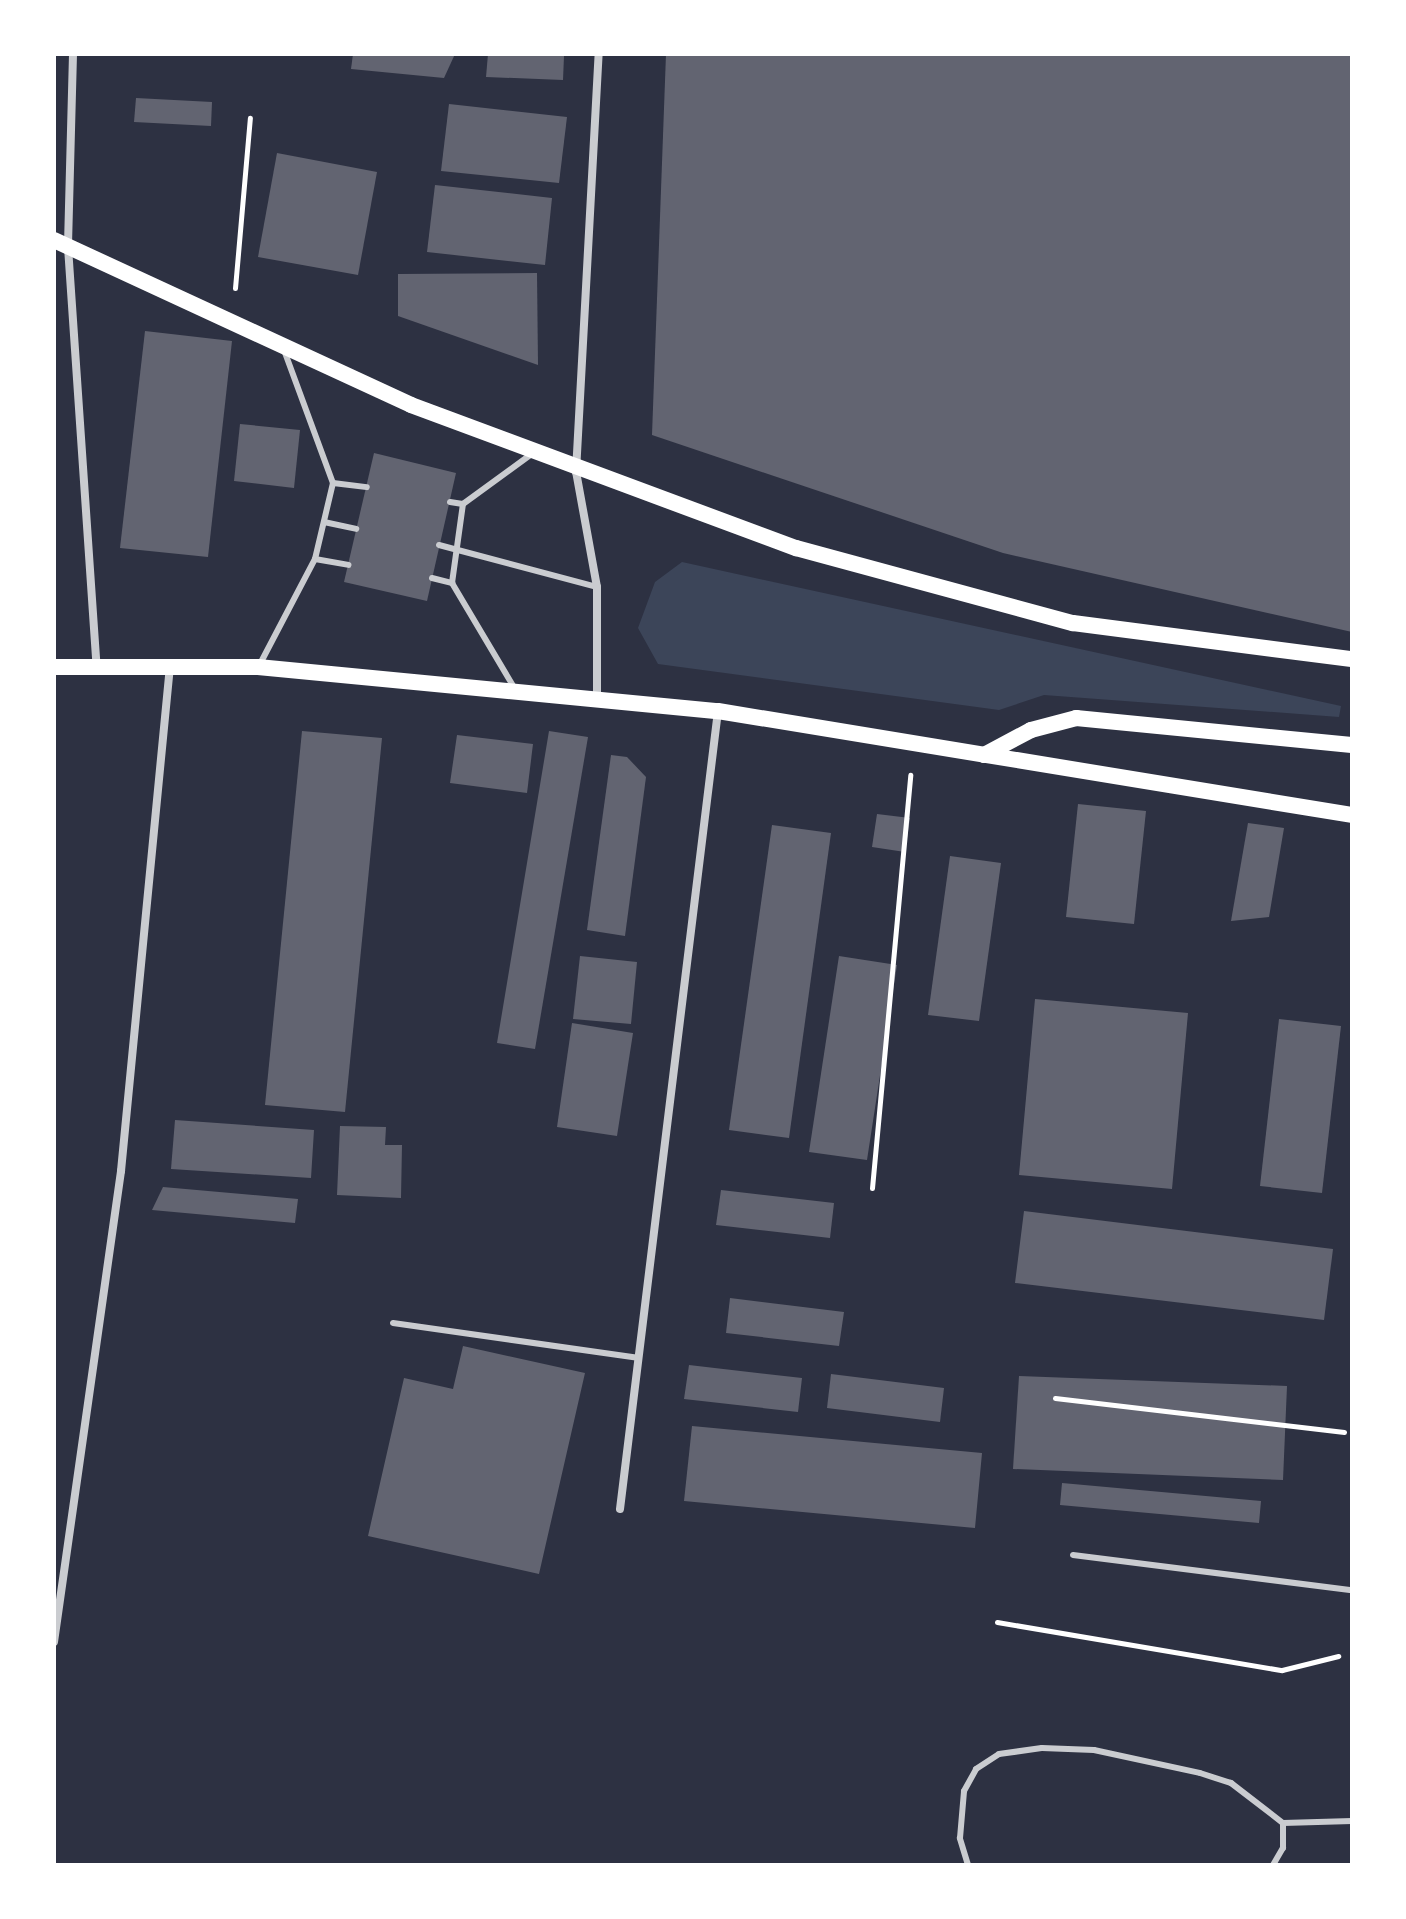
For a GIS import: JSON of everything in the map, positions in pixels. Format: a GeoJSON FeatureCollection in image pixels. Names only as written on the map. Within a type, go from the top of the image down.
{"type":"FeatureCollection","features":[{"type":"Feature","properties":{"kind":"main road"},"geometry":{"type":"LineString","coordinates":[[61,243],[282,346],[576,472],[796,548],[1073,623],[1352,659]]}},
{"type":"Feature","properties":{"kind":"main road"},"geometry":{"type":"LineString","coordinates":[[54,667],[258,667],[718,711],[1352,815]]}},
{"type":"Feature","properties":{"kind":"main road"},"geometry":{"type":"LineString","coordinates":[[984,755],[1031,730],[1076,718],[1352,745]]}},
{"type":"Feature","properties":{"kind":"street"},"geometry":{"type":"LineString","coordinates":[[73,54],[61,243],[97,668]]}},
{"type":"Feature","properties":{"kind":"street"},"geometry":{"type":"LineString","coordinates":[[597,698],[597,587],[576,472],[599,54]]}},
{"type":"Feature","properties":{"kind":"street"},"geometry":{"type":"LineString","coordinates":[[54,1642],[121,1171],[170,666]]}},
{"type":"Feature","properties":{"kind":"street"},"geometry":{"type":"LineString","coordinates":[[620,1509],[718,711]]}},
{"type":"Feature","properties":{"kind":"lane"},"geometry":{"type":"LineString","coordinates":[[258,667],[315,559],[333,483],[282,346]]}},
{"type":"Feature","properties":{"kind":"lane"},"geometry":{"type":"LineString","coordinates":[[450,502],[463,504],[533,453]]}},
{"type":"Feature","properties":{"kind":"lane"},"geometry":{"type":"LineString","coordinates":[[333,483],[367,487]]}},
{"type":"Feature","properties":{"kind":"lane"},"geometry":{"type":"LineString","coordinates":[[463,504],[452,583],[516,691]]}},
{"type":"Feature","properties":{"kind":"lane"},"geometry":{"type":"LineString","coordinates":[[324,522],[356,529]]}},
{"type":"Feature","properties":{"kind":"lane"},"geometry":{"type":"LineString","coordinates":[[439,545],[597,587]]}},
{"type":"Feature","properties":{"kind":"lane"},"geometry":{"type":"LineString","coordinates":[[315,559],[348,565]]}},
{"type":"Feature","properties":{"kind":"lane"},"geometry":{"type":"LineString","coordinates":[[432,578],[452,583]]}},
{"type":"Feature","properties":{"kind":"lane"},"geometry":{"type":"LineString","coordinates":[[393,1323],[638,1358]]}},
{"type":"Feature","properties":{"kind":"lane"},"geometry":{"type":"LineString","coordinates":[[1073,1555],[1352,1590]]}},
{"type":"Feature","properties":{"kind":"lane"},"geometry":{"type":"LineString","coordinates":[[968,1865],[960,1838],[964,1791],[976,1769],[999,1754],[1042,1748],[1200,1773],[1231,1783],[1283,1823],[1352,1821]]}},
{"type":"Feature","properties":{"kind":"lane"},"geometry":{"type":"LineString","coordinates":[[1273,1865],[1283,1848],[1283,1823]]}},
{"type":"Feature","properties":{"kind":"path"},"geometry":{"type":"LineString","coordinates":[[232,322],[250,118]]}},
{"type":"Feature","properties":{"kind":"path"},"geometry":{"type":"LineString","coordinates":[[872,1188],[910,770]]}},
{"type":"Feature","properties":{"kind":"path"},"geometry":{"type":"LineString","coordinates":[[1055,1398],[1344,1432]]}},
{"type":"Feature","properties":{"kind":"path"},"geometry":{"type":"LineString","coordinates":[[997,1622],[1282,1670],[1338,1656]]}},
{"type":"Feature","properties":{"kind":"shaded area"},"geometry":{"type":"Polygon","coordinates":[[[682,562],[1341,706],[1339,717],[1044,695],[999,710],[658,664],[638,628],[655,582],[682,562]]]}},
{"type":"Feature","properties":{"kind":"building"},"geometry":{"type":"Polygon","coordinates":[[[353,54],[455,54],[444,78],[351,69],[353,54]]]}},
{"type":"Feature","properties":{"kind":"building"},"geometry":{"type":"Polygon","coordinates":[[[488,54],[564,56],[563,80],[486,77],[488,54]]]}},
{"type":"Feature","properties":{"kind":"building"},"geometry":{"type":"Polygon","coordinates":[[[666,54],[1352,54],[1352,632],[1003,553],[652,435],[666,54]]]}},
{"type":"Feature","properties":{"kind":"building"},"geometry":{"type":"Polygon","coordinates":[[[136,98],[212,102],[211,126],[134,122],[136,98]]]}},
{"type":"Feature","properties":{"kind":"building"},"geometry":{"type":"Polygon","coordinates":[[[449,104],[567,117],[559,183],[441,171],[449,104]]]}},
{"type":"Feature","properties":{"kind":"building"},"geometry":{"type":"Polygon","coordinates":[[[277,153],[377,172],[358,275],[258,257],[277,153]]]}},
{"type":"Feature","properties":{"kind":"building"},"geometry":{"type":"Polygon","coordinates":[[[435,185],[552,198],[545,265],[427,252],[435,185]]]}},
{"type":"Feature","properties":{"kind":"building"},"geometry":{"type":"Polygon","coordinates":[[[537,273],[538,365],[398,316],[398,274],[537,273]]]}},
{"type":"Feature","properties":{"kind":"building"},"geometry":{"type":"Polygon","coordinates":[[[145,331],[232,341],[208,557],[120,548],[145,331]]]}},
{"type":"Feature","properties":{"kind":"building"},"geometry":{"type":"Polygon","coordinates":[[[240,424],[300,430],[294,488],[234,481],[240,424]]]}},
{"type":"Feature","properties":{"kind":"building"},"geometry":{"type":"Polygon","coordinates":[[[374,453],[456,473],[427,601],[344,582],[374,453]]]}},
{"type":"Feature","properties":{"kind":"building"},"geometry":{"type":"Polygon","coordinates":[[[302,731],[382,738],[345,1112],[265,1105],[302,731]]]}},
{"type":"Feature","properties":{"kind":"building"},"geometry":{"type":"Polygon","coordinates":[[[549,731],[588,737],[535,1049],[497,1043],[549,731]]]}},
{"type":"Feature","properties":{"kind":"building"},"geometry":{"type":"Polygon","coordinates":[[[457,735],[533,744],[527,793],[450,783],[457,735]]]}},
{"type":"Feature","properties":{"kind":"building"},"geometry":{"type":"Polygon","coordinates":[[[611,755],[627,757],[646,777],[625,936],[587,930],[611,755]]]}},
{"type":"Feature","properties":{"kind":"building"},"geometry":{"type":"Polygon","coordinates":[[[1078,804],[1146,811],[1134,924],[1066,917],[1078,804]]]}},
{"type":"Feature","properties":{"kind":"building"},"geometry":{"type":"Polygon","coordinates":[[[877,814],[910,818],[905,852],[872,847],[877,814]]]}},
{"type":"Feature","properties":{"kind":"building"},"geometry":{"type":"Polygon","coordinates":[[[1248,823],[1284,828],[1269,917],[1231,921],[1248,823]]]}},
{"type":"Feature","properties":{"kind":"building"},"geometry":{"type":"Polygon","coordinates":[[[772,825],[831,833],[789,1138],[729,1130],[772,825]]]}},
{"type":"Feature","properties":{"kind":"building"},"geometry":{"type":"Polygon","coordinates":[[[950,856],[1001,863],[979,1021],[928,1015],[950,856]]]}},
{"type":"Feature","properties":{"kind":"building"},"geometry":{"type":"Polygon","coordinates":[[[580,956],[637,962],[631,1024],[573,1019],[580,956]]]}},
{"type":"Feature","properties":{"kind":"building"},"geometry":{"type":"Polygon","coordinates":[[[839,956],[897,965],[867,1160],[809,1152],[839,956]]]}},
{"type":"Feature","properties":{"kind":"building"},"geometry":{"type":"Polygon","coordinates":[[[1035,999],[1188,1013],[1172,1189],[1019,1175],[1035,999]]]}},
{"type":"Feature","properties":{"kind":"building"},"geometry":{"type":"Polygon","coordinates":[[[1279,1019],[1341,1026],[1322,1193],[1260,1186],[1279,1019]]]}},
{"type":"Feature","properties":{"kind":"building"},"geometry":{"type":"Polygon","coordinates":[[[572,1023],[633,1033],[617,1136],[557,1127],[572,1023]]]}},
{"type":"Feature","properties":{"kind":"building"},"geometry":{"type":"Polygon","coordinates":[[[175,1120],[314,1130],[311,1178],[171,1169],[175,1120]]]}},
{"type":"Feature","properties":{"kind":"building"},"geometry":{"type":"Polygon","coordinates":[[[340,1126],[386,1127],[385,1145],[402,1145],[401,1198],[337,1195],[340,1126]]]}},
{"type":"Feature","properties":{"kind":"building"},"geometry":{"type":"Polygon","coordinates":[[[163,1187],[298,1199],[295,1223],[152,1210],[163,1187]]]}},
{"type":"Feature","properties":{"kind":"building"},"geometry":{"type":"Polygon","coordinates":[[[721,1190],[834,1203],[830,1238],[716,1225],[721,1190]]]}},
{"type":"Feature","properties":{"kind":"building"},"geometry":{"type":"Polygon","coordinates":[[[1024,1211],[1333,1249],[1324,1320],[1015,1283],[1024,1211]]]}},
{"type":"Feature","properties":{"kind":"building"},"geometry":{"type":"Polygon","coordinates":[[[730,1298],[844,1312],[839,1346],[726,1333],[730,1298]]]}},
{"type":"Feature","properties":{"kind":"building"},"geometry":{"type":"Polygon","coordinates":[[[463,1346],[585,1373],[539,1574],[368,1536],[404,1378],[453,1389],[463,1346]]]}},
{"type":"Feature","properties":{"kind":"building"},"geometry":{"type":"Polygon","coordinates":[[[689,1365],[802,1378],[798,1412],[684,1399],[689,1365]]]}},
{"type":"Feature","properties":{"kind":"building"},"geometry":{"type":"Polygon","coordinates":[[[831,1374],[944,1388],[940,1422],[827,1408],[831,1374]]]}},
{"type":"Feature","properties":{"kind":"building"},"geometry":{"type":"Polygon","coordinates":[[[1019,1376],[1287,1386],[1283,1480],[1013,1469],[1019,1376]]]}},
{"type":"Feature","properties":{"kind":"building"},"geometry":{"type":"Polygon","coordinates":[[[692,1426],[982,1453],[975,1528],[684,1501],[692,1426]]]}},
{"type":"Feature","properties":{"kind":"building"},"geometry":{"type":"Polygon","coordinates":[[[1062,1483],[1261,1501],[1259,1523],[1060,1505],[1062,1483]]]}}]}
